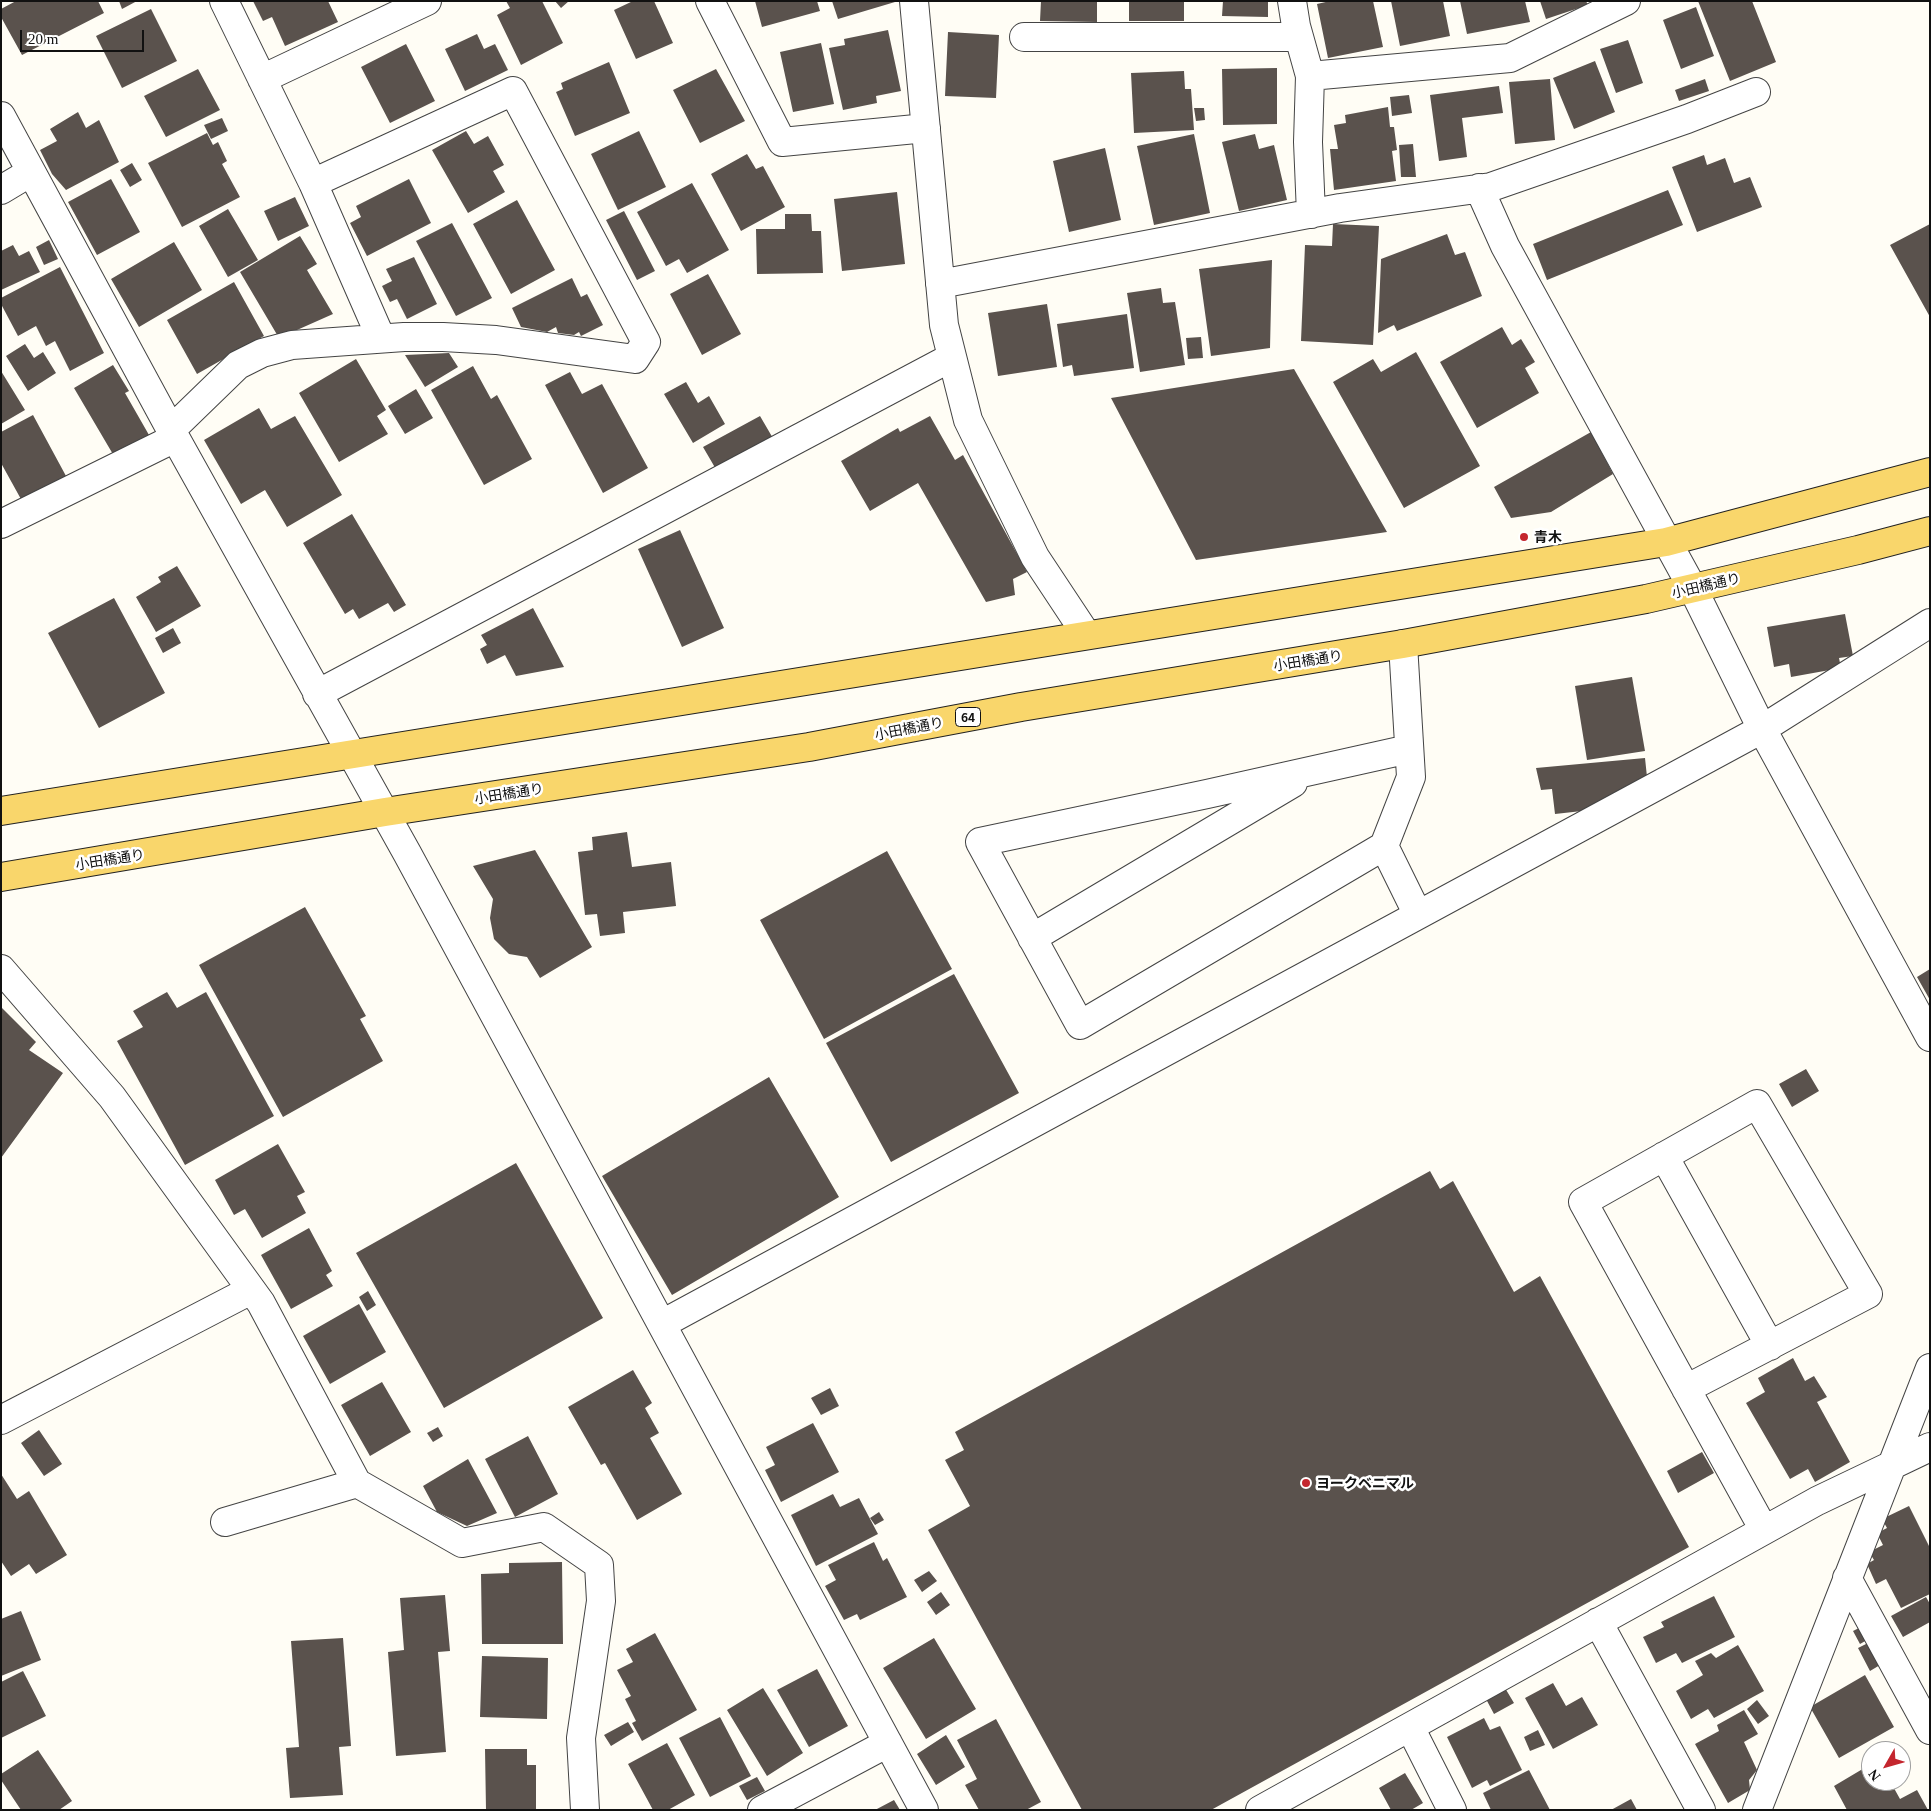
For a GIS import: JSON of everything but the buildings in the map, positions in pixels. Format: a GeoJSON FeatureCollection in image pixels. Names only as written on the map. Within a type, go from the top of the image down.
{"type":"FeatureCollection","features":[{"type":"Feature","properties":{"kind":"main road"},"geometry":{"type":"LineString","coordinates":[[1,811],[1086,634],[1666,542],[1930,472]]}},
{"type":"Feature","properties":{"kind":"main road","name":"小田橋通り"},"geometry":{"type":"LineString","coordinates":[[1,877],[384,812],[809,747],[1021,707],[1403,644],[1693,589],[1930,531]]}},
{"type":"Feature","properties":{"kind":"street"},"geometry":{"type":"LineString","coordinates":[[224,1],[313,183],[381,338]]}},
{"type":"Feature","properties":{"kind":"street"},"geometry":{"type":"LineString","coordinates":[[262,79],[426,1]]}},
{"type":"Feature","properties":{"kind":"street"},"geometry":{"type":"LineString","coordinates":[[710,1],[782,142],[926,128]]}},
{"type":"Feature","properties":{"kind":"street"},"geometry":{"type":"LineString","coordinates":[[914,1],[944,325],[968,420],[1035,557],[1086,634]]}},
{"type":"Feature","properties":{"kind":"street"},"geometry":{"type":"LineString","coordinates":[[1292,1],[1299,37],[1310,76],[1308,142],[1311,214]]}},
{"type":"Feature","properties":{"kind":"street"},"geometry":{"type":"LineString","coordinates":[[1310,76],[1510,58],[1626,1]]}},
{"type":"Feature","properties":{"kind":"street"},"geometry":{"type":"LineString","coordinates":[[1024,37],[1299,37]]}},
{"type":"Feature","properties":{"kind":"street"},"geometry":{"type":"LineString","coordinates":[[1,524],[173,434],[238,366],[262,353],[292,345],[381,338],[443,337],[496,340],[635,359],[646,342],[513,91],[313,183]]}},
{"type":"Feature","properties":{"kind":"street"},"geometry":{"type":"LineString","coordinates":[[940,284],[1311,214],[1491,187],[1687,119],[1756,92]]}},
{"type":"Feature","properties":{"kind":"street"},"geometry":{"type":"LineString","coordinates":[[1,116],[316,694],[353,755],[924,1810]]}},
{"type":"Feature","properties":{"kind":"street"},"geometry":{"type":"LineString","coordinates":[[1,190],[31,172]]}},
{"type":"Feature","properties":{"kind":"street"},"geometry":{"type":"LineString","coordinates":[[1479,188],[1504,246],[1693,589],[1762,730],[1930,1037]]}},
{"type":"Feature","properties":{"kind":"street"},"geometry":{"type":"LineString","coordinates":[[316,694],[952,357]]}},
{"type":"Feature","properties":{"kind":"street"},"geometry":{"type":"LineString","coordinates":[[662,1324],[1762,730],[1930,622]]}},
{"type":"Feature","properties":{"kind":"street"},"geometry":{"type":"LineString","coordinates":[[1403,644],[1410,749],[1411,777],[1384,846],[1080,1025],[980,842],[1410,749]]}},
{"type":"Feature","properties":{"kind":"street"},"geometry":{"type":"LineString","coordinates":[[1032,938],[1316,770]]}},
{"type":"Feature","properties":{"kind":"street"},"geometry":{"type":"LineString","coordinates":[[1384,846],[1418,915]]}},
{"type":"Feature","properties":{"kind":"street"},"geometry":{"type":"LineString","coordinates":[[1,969],[112,1097],[261,1303],[357,1483],[462,1543],[544,1527],[599,1565],[601,1601],[581,1738],[585,1810]]}},
{"type":"Feature","properties":{"kind":"street"},"geometry":{"type":"LineString","coordinates":[[1686,1389],[1868,1294],[1757,1104],[1583,1202],[1686,1389],[1764,1530]]}},
{"type":"Feature","properties":{"kind":"street"},"geometry":{"type":"LineString","coordinates":[[1664,1156],[1770,1346]]}},
{"type":"Feature","properties":{"kind":"street"},"geometry":{"type":"LineString","coordinates":[[1,1420],[251,1290]]}},
{"type":"Feature","properties":{"kind":"street"},"geometry":{"type":"LineString","coordinates":[[1757,1810],[1930,1368]]}},
{"type":"Feature","properties":{"kind":"street"},"geometry":{"type":"LineString","coordinates":[[1260,1810],[1764,1530],[1892,1463],[1930,1447]]}},
{"type":"Feature","properties":{"kind":"street"},"geometry":{"type":"LineString","coordinates":[[225,1522],[357,1483]]}},
{"type":"Feature","properties":{"kind":"street"},"geometry":{"type":"LineString","coordinates":[[1847,1578],[1930,1730]]}},
{"type":"Feature","properties":{"kind":"street"},"geometry":{"type":"LineString","coordinates":[[1598,1622],[1701,1810]]}},
{"type":"Feature","properties":{"kind":"street"},"geometry":{"type":"LineString","coordinates":[[1410,1727],[1452,1810]]}},
{"type":"Feature","properties":{"kind":"street"},"geometry":{"type":"LineString","coordinates":[[762,1810],[888,1743]]}},
{"type":"Feature","properties":{"kind":"place","name":"青木"},"geometry":{"type":"Point","coordinates":[1524,537]}},
{"type":"Feature","properties":{"kind":"place","name":"ヨークベニマル"},"geometry":{"type":"Point","coordinates":[1306,1483]}}]}
